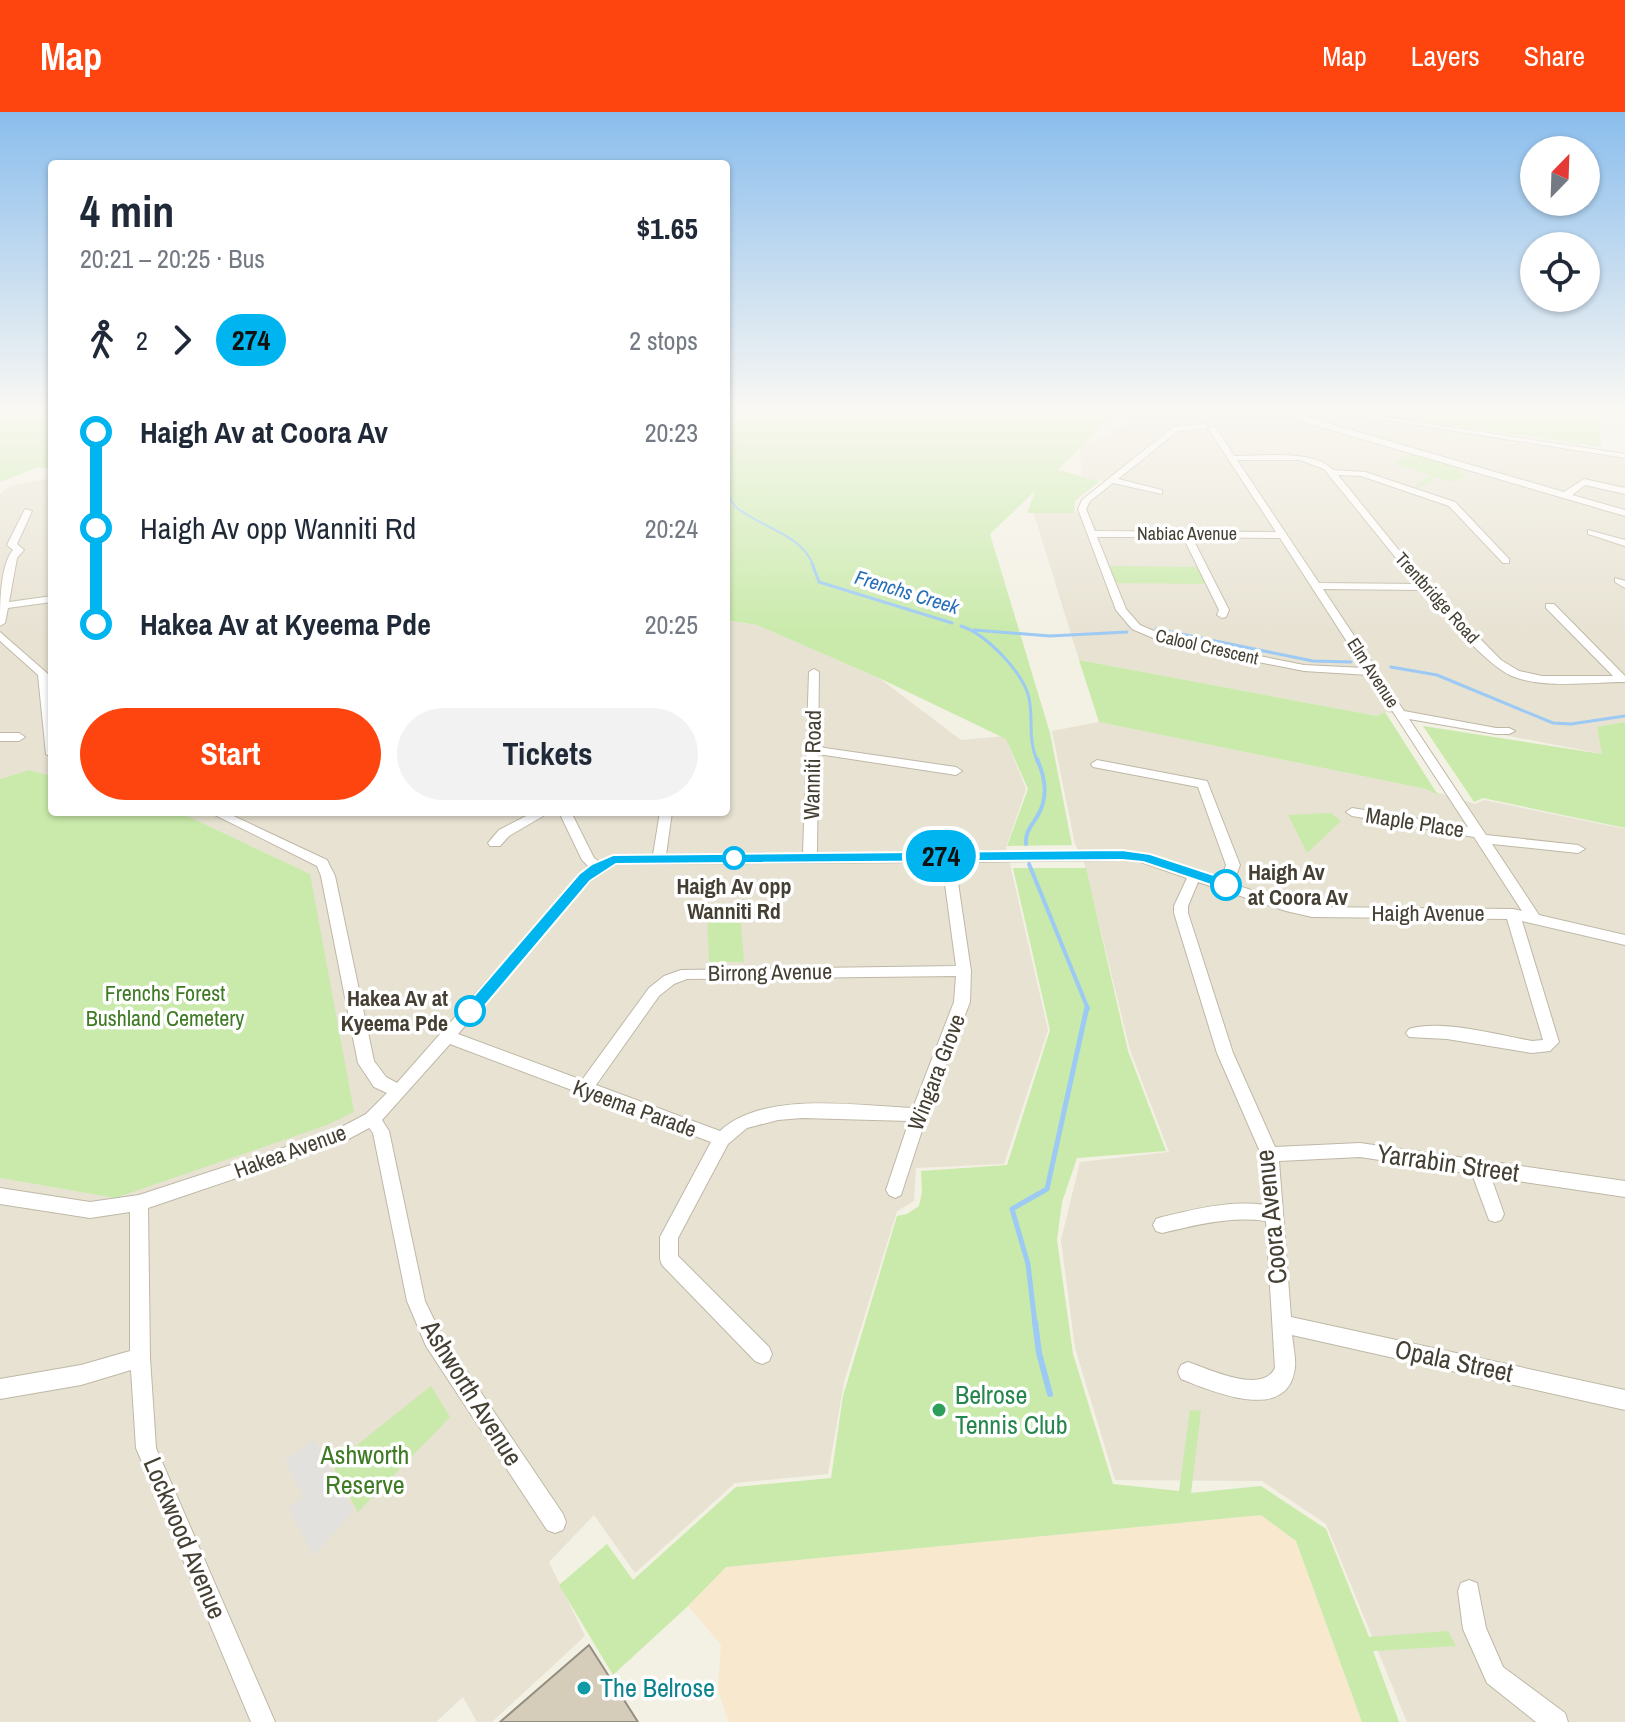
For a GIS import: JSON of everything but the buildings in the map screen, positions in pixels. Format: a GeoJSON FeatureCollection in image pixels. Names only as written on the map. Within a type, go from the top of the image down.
{"type":"FeatureCollection","features":[{"type":"Feature","properties":{"kind":"street","name":"Calool Crescent"},"geometry":{"type":"LineString","coordinates":[[1105,485],[1086,500],[1082,509],[1121,610],[1136,627],[1150,635],[1304,668],[1371,672]]}},
{"type":"Feature","properties":{"kind":"street"},"geometry":{"type":"LineString","coordinates":[[1132,485],[1159,492]]}},
{"type":"Feature","properties":{"kind":"street","name":"Elm Avenue"},"geometry":{"type":"LineString","coordinates":[[1250,485],[1534,918]]}},
{"type":"Feature","properties":{"kind":"street","name":"Trentbridge Road"},"geometry":{"type":"LineString","coordinates":[[1342,485],[1424,587],[1497,662],[1516,674],[1542,679],[1624,679]]}},
{"type":"Feature","properties":{"kind":"street"},"geometry":{"type":"LineString","coordinates":[[1395,485],[1452,504],[1506,561]]}},
{"type":"Feature","properties":{"kind":"street"},"geometry":{"type":"LineString","coordinates":[[1527,485],[1625,513]]}},
{"type":"Feature","properties":{"kind":"street"},"geometry":{"type":"LineString","coordinates":[[1564,496],[1580,485]]}},
{"type":"Feature","properties":{"kind":"street"},"geometry":{"type":"LineString","coordinates":[[1598,485],[1625,491]]}},
{"type":"Feature","properties":{"kind":"street"},"geometry":{"type":"LineString","coordinates":[[0,623],[12,557],[19,550],[12,545],[28,511]]}},
{"type":"Feature","properties":{"kind":"street"},"geometry":{"type":"LineString","coordinates":[[1591,532],[1625,543]]}},
{"type":"Feature","properties":{"kind":"street","name":"Nabiac Avenue"},"geometry":{"type":"LineString","coordinates":[[1092,534],[1282,535]]}},
{"type":"Feature","properties":{"kind":"street"},"geometry":{"type":"LineString","coordinates":[[1186,534],[1224,610],[1222,615]]}},
{"type":"Feature","properties":{"kind":"street"},"geometry":{"type":"LineString","coordinates":[[1316,586],[1424,587]]}},
{"type":"Feature","properties":{"kind":"street"},"geometry":{"type":"LineString","coordinates":[[3,606],[48,600]]}},
{"type":"Feature","properties":{"kind":"street"},"geometry":{"type":"LineString","coordinates":[[1550,606],[1624,679]]}},
{"type":"Feature","properties":{"kind":"street"},"geometry":{"type":"LineString","coordinates":[[0,635],[47,672]]}},
{"type":"Feature","properties":{"kind":"street","name":"Wanniti Road"},"geometry":{"type":"LineString","coordinates":[[810,858],[814,672]]}},
{"type":"Feature","properties":{"kind":"street"},"geometry":{"type":"LineString","coordinates":[[1400,714],[1509,731]]}},
{"type":"Feature","properties":{"kind":"street"},"geometry":{"type":"LineString","coordinates":[[0,737],[19,737]]}},
{"type":"Feature","properties":{"kind":"street"},"geometry":{"type":"LineString","coordinates":[[813,750],[956,771]]}},
{"type":"Feature","properties":{"kind":"street"},"geometry":{"type":"LineString","coordinates":[[1097,764],[1203,784],[1233,865],[1226,885]]}},
{"type":"Feature","properties":{"kind":"street","name":"Maple Place"},"geometry":{"type":"LineString","coordinates":[[1352,812],[1480,836],[1578,849]]}},
{"type":"Feature","properties":{"kind":"street"},"geometry":{"type":"LineString","coordinates":[[223,816],[322,863],[328,876],[366,1063],[380,1082],[399,1092]]}},
{"type":"Feature","properties":{"kind":"street"},"geometry":{"type":"LineString","coordinates":[[495,843],[504,833],[536,816]]}},
{"type":"Feature","properties":{"kind":"street"},"geometry":{"type":"LineString","coordinates":[[567,816],[589,860],[597,867]]}},
{"type":"Feature","properties":{"kind":"street"},"geometry":{"type":"LineString","coordinates":[[659,858],[665,816]]}},
{"type":"Feature","properties":{"kind":"street","name":"Wingara Grove"},"geometry":{"type":"LineString","coordinates":[[895,1190],[919,1115],[962,1002],[964,971],[948,856]]}},
{"type":"Feature","properties":{"kind":"street","name":"Haigh Avenue"},"geometry":{"type":"LineString","coordinates":[[613,860],[1136,856],[1291,908],[1312,912],[1513,914],[1625,940]]}},
{"type":"Feature","properties":{"kind":"street","name":"Hakea Avenue"},"geometry":{"type":"LineString","coordinates":[[0,1196],[90,1210],[139,1203],[337,1137],[372,1119],[597,867],[613,860]]}},
{"type":"Feature","properties":{"kind":"street","name":"Coora Avenue"},"geometry":{"type":"LineString","coordinates":[[1188,1372],[1244,1389],[1274,1389],[1282,1382],[1285,1369],[1270,1154],[1225,1053],[1181,913],[1195,874]]}},
{"type":"Feature","properties":{"kind":"street"},"geometry":{"type":"LineString","coordinates":[[1414,1033],[1447,1033],[1532,1047],[1544,1047],[1551,1042],[1513,914]]}},
{"type":"Feature","properties":{"kind":"street","name":"Birrong Avenue"},"geometry":{"type":"LineString","coordinates":[[584,1090],[654,992],[669,980],[686,974],[964,971]]}},
{"type":"Feature","properties":{"kind":"street","name":"Kyeema Parade"},"geometry":{"type":"LineString","coordinates":[[448,1037],[722,1139],[739,1123],[759,1116],[814,1112],[919,1115]]}},
{"type":"Feature","properties":{"kind":"street","name":"Ashworth Avenue"},"geometry":{"type":"LineString","coordinates":[[372,1119],[381,1131],[416,1301],[433,1339],[555,1522]]}},
{"type":"Feature","properties":{"kind":"street"},"geometry":{"type":"LineString","coordinates":[[722,1139],[669,1237],[669,1259],[762,1354]]}},
{"type":"Feature","properties":{"kind":"street","name":"Yarrabin Street"},"geometry":{"type":"LineString","coordinates":[[1270,1154],[1360,1150],[1625,1189]]}},
{"type":"Feature","properties":{"kind":"street"},"geometry":{"type":"LineString","coordinates":[[1479,1168],[1495,1214]]}},
{"type":"Feature","properties":{"kind":"street","name":"Lockwood Avenue"},"geometry":{"type":"LineString","coordinates":[[139,1203],[140,1358],[146,1448],[263,1722]]}},
{"type":"Feature","properties":{"kind":"street"},"geometry":{"type":"LineString","coordinates":[[1162,1225],[1210,1213],[1257,1211],[1272,1214]]}},
{"type":"Feature","properties":{"kind":"street","name":"Opala Street"},"geometry":{"type":"LineString","coordinates":[[1283,1324],[1625,1400]]}},
{"type":"Feature","properties":{"kind":"street"},"geometry":{"type":"LineString","coordinates":[[0,1389],[81,1375],[140,1358]]}},
{"type":"Feature","properties":{"kind":"street"},"geometry":{"type":"LineString","coordinates":[[1469,1591],[1475,1629],[1495,1675],[1556,1722]]}},
{"type":"Feature","properties":{"kind":"shaded area"},"geometry":{"type":"Polygon","coordinates":[[[48,485],[48,775],[29,770],[0,779],[0,494],[10,486],[48,485]]]}},
{"type":"Feature","properties":{"kind":"shaded area"},"geometry":{"type":"Polygon","coordinates":[[[1107,485],[1625,485],[1625,722],[1597,728],[1603,754],[1385,712],[1377,716],[1079,660],[1033,511],[1086,512],[1089,500],[1107,485]]]}},
{"type":"Feature","properties":{"kind":"shaded area"},"geometry":{"type":"Polygon","coordinates":[[[730,622],[757,625],[879,678],[961,740],[1005,736],[1026,789],[1006,847],[1048,1030],[1004,1164],[916,1168],[914,1201],[897,1211],[844,1382],[828,1474],[735,1483],[635,1573],[594,1515],[549,1562],[585,1636],[492,1722],[477,1722],[463,1697],[436,1722],[0,1722],[0,1178],[115,1198],[310,874],[187,816],[730,816],[730,622]]]}},
{"type":"Feature","properties":{"kind":"shaded area"},"geometry":{"type":"Polygon","coordinates":[[[1099,722],[1426,789],[1475,804],[1484,800],[1625,829],[1625,1722],[1407,1722],[1326,1524],[1262,1481],[1115,1480],[1075,1348],[1061,1240],[1080,1162],[1169,1152],[1130,1050],[1084,862],[1075,844],[1052,731],[1099,722]]]}},
{"type":"Feature","properties":{"kind":"shaded area"},"geometry":{"type":"Polygon","coordinates":[[[314,1439],[353,1511],[314,1556],[289,1508],[304,1497],[285,1461],[314,1439]]]}},
{"type":"Feature","properties":{"kind":"shaded area"},"geometry":{"type":"Polygon","coordinates":[[[1261,1515],[1296,1541],[1362,1722],[729,1722],[718,1691],[721,1645],[688,1606],[726,1567],[1261,1515]]]}},
{"type":"Feature","properties":{"kind":"green space"},"geometry":{"type":"Polygon","coordinates":[[[730,485],[1095,485],[1075,501],[1074,513],[1027,513],[1035,491],[990,534],[1050,733],[1072,845],[1007,846],[1028,789],[1006,739],[879,678],[757,625],[730,621],[730,485]]]}},
{"type":"Feature","properties":{"kind":"green space"},"geometry":{"type":"Polygon","coordinates":[[[1103,566],[1203,567],[1211,584],[1110,583],[1103,566]]]}},
{"type":"Feature","properties":{"kind":"green space"},"geometry":{"type":"Polygon","coordinates":[[[1079,660],[1377,716],[1385,712],[1438,795],[1426,789],[1099,722],[1079,660]]]}},
{"type":"Feature","properties":{"kind":"green space"},"geometry":{"type":"Polygon","coordinates":[[[1625,722],[1625,828],[1483,798],[1474,802],[1423,726],[1602,754],[1597,727],[1625,722]]]}},
{"type":"Feature","properties":{"kind":"green space","name":"Frenchs Forest Bushland Cemetery"},"geometry":{"type":"Polygon","coordinates":[[[29,770],[48,775],[48,816],[187,816],[310,874],[354,1112],[327,1125],[115,1198],[0,1178],[0,779],[29,770]]]}},
{"type":"Feature","properties":{"kind":"green space"},"geometry":{"type":"Polygon","coordinates":[[[1331,813],[1341,821],[1307,853],[1288,815],[1331,813]]]}},
{"type":"Feature","properties":{"kind":"green space"},"geometry":{"type":"Polygon","coordinates":[[[1013,868],[1086,868],[1128,1051],[1166,1151],[1077,1158],[1062,1202],[1057,1240],[1073,1354],[1113,1484],[1179,1491],[1190,1410],[1201,1411],[1191,1493],[1261,1486],[1326,1529],[1369,1637],[1448,1631],[1456,1646],[1373,1651],[1399,1722],[1362,1722],[1296,1541],[1261,1515],[726,1567],[613,1675],[559,1585],[607,1544],[633,1580],[736,1487],[831,1478],[843,1396],[897,1216],[919,1206],[921,1171],[1007,1165],[1050,1030],[1013,868]]]}},
{"type":"Feature","properties":{"kind":"green space"},"geometry":{"type":"Polygon","coordinates":[[[740,913],[744,962],[709,962],[707,914],[740,913]]]}},
{"type":"Feature","properties":{"kind":"green space","name":"Ashworth Reserve"},"geometry":{"type":"Polygon","coordinates":[[[431,1386],[450,1417],[358,1512],[332,1465],[431,1386]]]}},
{"type":"Feature","properties":{"kind":"waterway","name":"Frenchs Creek"},"geometry":{"type":"LineString","coordinates":[[730,499],[745,514],[790,538],[812,564]]}},
{"type":"Feature","properties":{"kind":"waterway","name":"Frenchs Creek"},"geometry":{"type":"LineString","coordinates":[[812,564],[819,582],[952,623]]}},
{"type":"Feature","properties":{"kind":"waterway","name":"Frenchs Creek"},"geometry":{"type":"LineString","coordinates":[[961,626],[992,645],[1019,677],[1029,698],[1032,744],[1037,761]]}},
{"type":"Feature","properties":{"kind":"waterway"},"geometry":{"type":"LineString","coordinates":[[1156,629],[1313,661],[1351,662]]}},
{"type":"Feature","properties":{"kind":"waterway"},"geometry":{"type":"LineString","coordinates":[[974,630],[1050,636],[1127,632]]}},
{"type":"Feature","properties":{"kind":"waterway"},"geometry":{"type":"LineString","coordinates":[[1391,667],[1437,675],[1553,723],[1571,724],[1625,716]]}},
{"type":"Feature","properties":{"kind":"waterway","name":"Frenchs Creek"},"geometry":{"type":"LineString","coordinates":[[1026,844],[1045,794],[1037,759]]}},
{"type":"Feature","properties":{"kind":"waterway"},"geometry":{"type":"LineString","coordinates":[[1029,864],[1088,1009]]}},
{"type":"Feature","properties":{"kind":"waterway"},"geometry":{"type":"LineString","coordinates":[[1035,1324],[1028,1264],[1012,1209],[1047,1189],[1087,1007]]}},
{"type":"Feature","properties":{"kind":"waterway"},"geometry":{"type":"LineString","coordinates":[[1035,1322],[1039,1353],[1050,1394]]}},
{"type":"Feature","properties":{"kind":"bus line","name":"274"},"geometry":{"type":"LineString","coordinates":[[470,1011],[590,872],[613,860],[1122,855],[1145,857],[1226,885]]}},
{"type":"Feature","properties":{"kind":"place","name":"Haigh Av opp Wanniti Rd"},"geometry":{"type":"Point","coordinates":[734,858]}},
{"type":"Feature","properties":{"kind":"place","name":"Haigh Av at Coora Av"},"geometry":{"type":"Point","coordinates":[1226,885]}},
{"type":"Feature","properties":{"kind":"place","name":"Hakea Av at Kyeema Pde"},"geometry":{"type":"Point","coordinates":[470,1011]}},
{"type":"Feature","properties":{"kind":"place","name":"Belrose Tennis Club"},"geometry":{"type":"Point","coordinates":[939,1410]}},
{"type":"Feature","properties":{"kind":"place","name":"The Belrose"},"geometry":{"type":"Point","coordinates":[584,1688]}}]}
